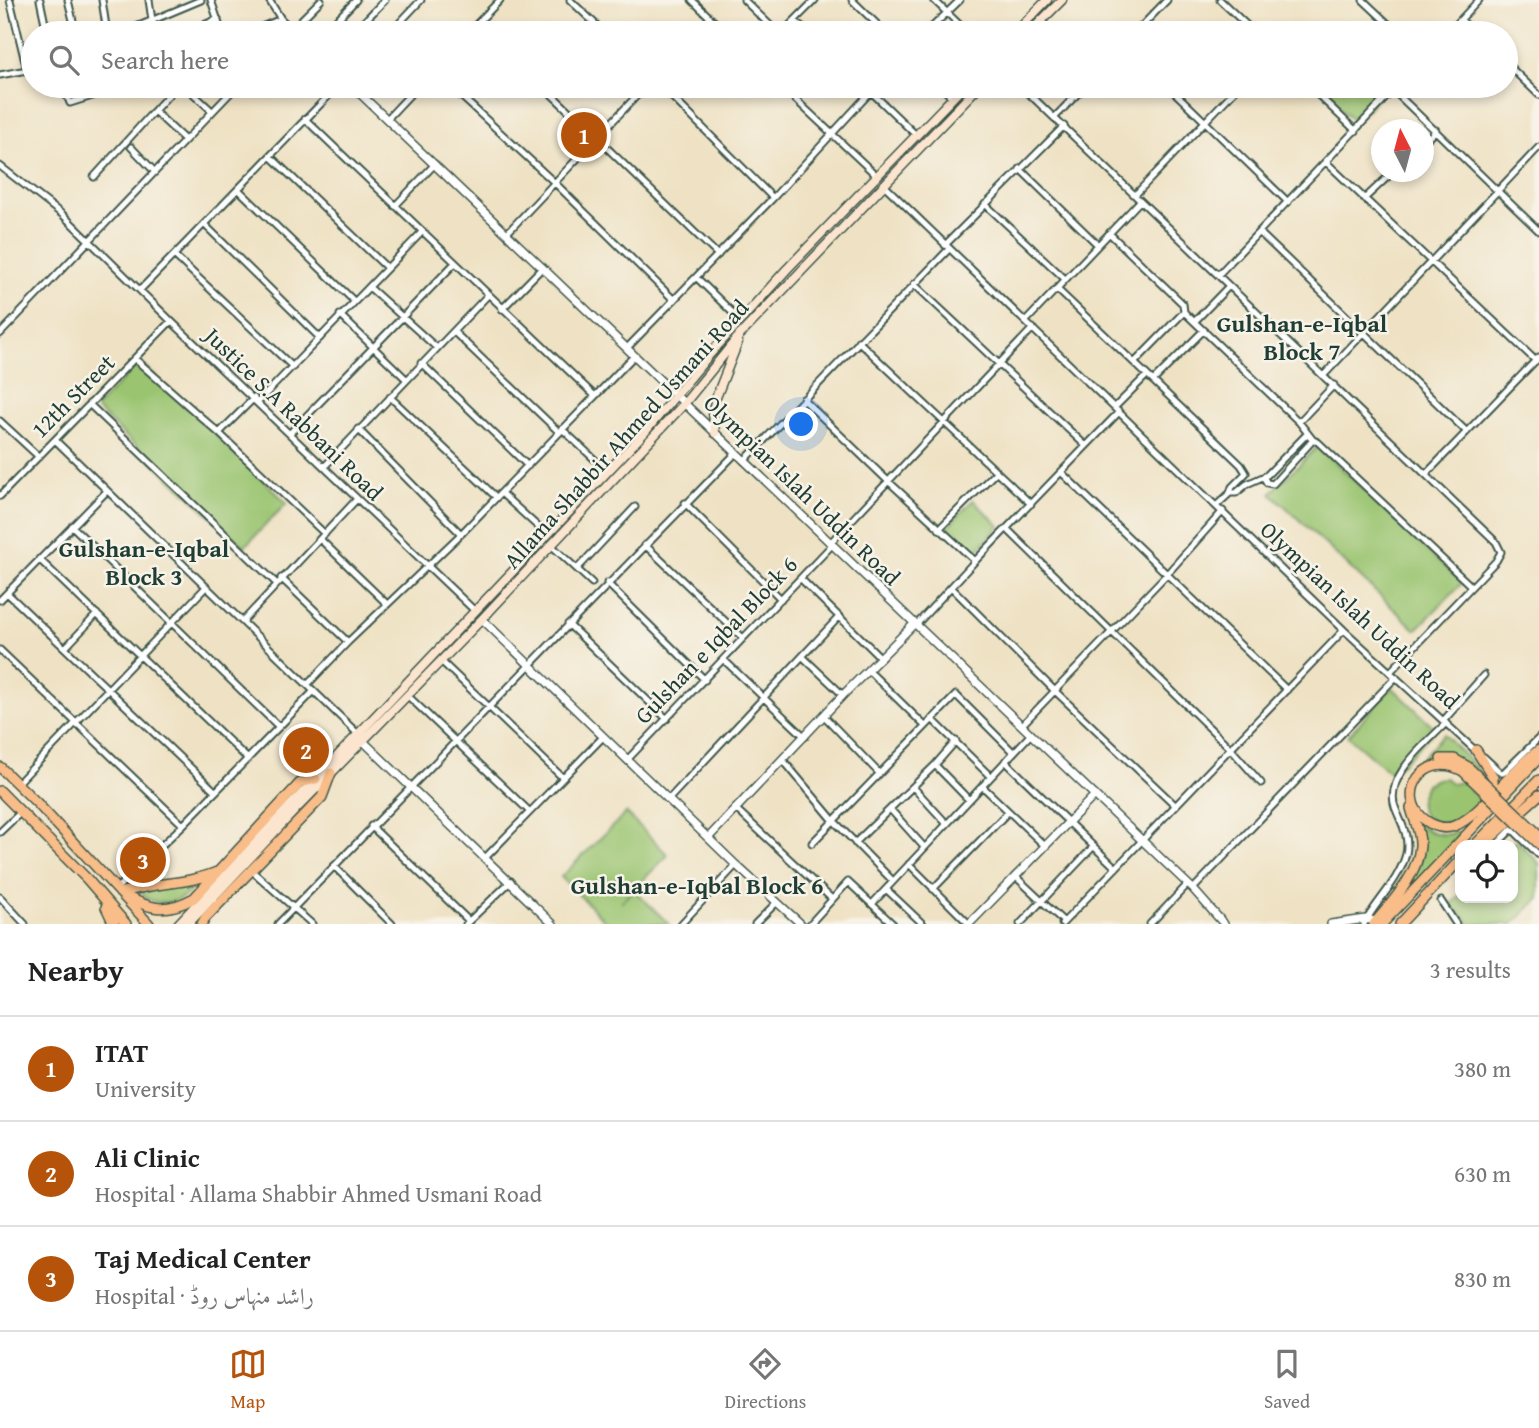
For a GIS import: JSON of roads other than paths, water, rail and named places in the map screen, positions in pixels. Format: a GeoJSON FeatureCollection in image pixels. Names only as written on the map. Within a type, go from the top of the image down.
{"type":"FeatureCollection","features":[{"type":"Feature","properties":{"kind":"main road"},"geometry":{"type":"LineString","coordinates":[[1027,21],[1047,0]]}},
{"type":"Feature","properties":{"kind":"main road"},"geometry":{"type":"LineString","coordinates":[[1041,21],[1062,0]]}},
{"type":"Feature","properties":{"kind":"main road","name":"Allama Shabbir Ahmed Usmani Road"},"geometry":{"type":"LineString","coordinates":[[296,804],[331,773],[475,611],[675,396],[740,320],[953,98]]}},
{"type":"Feature","properties":{"kind":"main road","name":"Allama Shabbir Ahmed Usmani Road"},"geometry":{"type":"LineString","coordinates":[[296,804],[316,779],[408,696],[482,619],[684,404],[739,336],[967,98]]}},
{"type":"Feature","properties":{"kind":"main road"},"geometry":{"type":"LineString","coordinates":[[715,433],[715,400],[739,336]]}},
{"type":"Feature","properties":{"kind":"main road"},"geometry":{"type":"LineString","coordinates":[[1476,750],[1493,777],[1493,792]]}},
{"type":"Feature","properties":{"kind":"main road"},"geometry":{"type":"LineString","coordinates":[[1539,750],[1493,792],[1464,821],[1454,826],[1437,826],[1422,818],[1417,812],[1413,796],[1419,776],[1436,764],[1449,764],[1466,769],[1539,844]]}},
{"type":"Feature","properties":{"kind":"main road"},"geometry":{"type":"LineString","coordinates":[[1374,923],[1539,758]]}},
{"type":"Feature","properties":{"kind":"main road"},"geometry":{"type":"LineString","coordinates":[[1374,923],[1402,888],[1413,869],[1420,847],[1418,827],[1409,796],[1412,779],[1422,766],[1436,759],[1454,759],[1539,835]]}},
{"type":"Feature","properties":{"kind":"main road"},"geometry":{"type":"LineString","coordinates":[[1,768],[149,924]]}},
{"type":"Feature","properties":{"kind":"main road"},"geometry":{"type":"LineString","coordinates":[[0,782],[4,778],[1,768]]}},
{"type":"Feature","properties":{"kind":"main road"},"geometry":{"type":"LineString","coordinates":[[202,924],[322,797],[331,773]]}},
{"type":"Feature","properties":{"kind":"main road"},"geometry":{"type":"LineString","coordinates":[[118,891],[148,907],[165,909],[194,898],[300,783],[316,779]]}},
{"type":"Feature","properties":{"kind":"main road"},"geometry":{"type":"LineString","coordinates":[[1480,840],[1539,780]]}},
{"type":"Feature","properties":{"kind":"main road"},"geometry":{"type":"LineString","coordinates":[[0,791],[126,924]]}},
{"type":"Feature","properties":{"kind":"main road"},"geometry":{"type":"LineString","coordinates":[[21,812],[17,799],[20,795],[37,803]]}},
{"type":"Feature","properties":{"kind":"main road"},"geometry":{"type":"LineString","coordinates":[[1488,840],[1539,795]]}},
{"type":"Feature","properties":{"kind":"main road"},"geometry":{"type":"LineString","coordinates":[[178,924],[296,804]]}},
{"type":"Feature","properties":{"kind":"main road"},"geometry":{"type":"LineString","coordinates":[[188,924],[296,804]]}},
{"type":"Feature","properties":{"kind":"main road"},"geometry":{"type":"LineString","coordinates":[[1400,924],[1455,865]]}},
{"type":"Feature","properties":{"kind":"main road"},"geometry":{"type":"LineString","coordinates":[[118,891],[200,879],[220,870]]}},
{"type":"Feature","properties":{"kind":"main road"},"geometry":{"type":"LineString","coordinates":[[100,894],[114,924]]}},
{"type":"Feature","properties":{"kind":"street"},"geometry":{"type":"LineString","coordinates":[[10,0],[21,38]]}},
{"type":"Feature","properties":{"kind":"street"},"geometry":{"type":"LineString","coordinates":[[40,0],[44,21]]}},
{"type":"Feature","properties":{"kind":"street"},"geometry":{"type":"LineString","coordinates":[[73,21],[69,2],[78,0]]}},
{"type":"Feature","properties":{"kind":"street"},"geometry":{"type":"LineString","coordinates":[[102,0],[105,21]]}},
{"type":"Feature","properties":{"kind":"street"},"geometry":{"type":"LineString","coordinates":[[149,0],[152,20],[201,0]]}},
{"type":"Feature","properties":{"kind":"street"},"geometry":{"type":"LineString","coordinates":[[211,0],[218,19],[213,21]]}},
{"type":"Feature","properties":{"kind":"street"},"geometry":{"type":"LineString","coordinates":[[269,0],[281,19],[276,21]]}},
{"type":"Feature","properties":{"kind":"street"},"geometry":{"type":"LineString","coordinates":[[301,21],[314,3],[321,0]]}},
{"type":"Feature","properties":{"kind":"street"},"geometry":{"type":"LineString","coordinates":[[335,21],[356,0]]}},
{"type":"Feature","properties":{"kind":"street"},"geometry":{"type":"LineString","coordinates":[[373,0],[379,6]]}},
{"type":"Feature","properties":{"kind":"street"},"geometry":{"type":"LineString","coordinates":[[365,21],[385,0]]}},
{"type":"Feature","properties":{"kind":"street"},"geometry":{"type":"LineString","coordinates":[[402,21],[422,0]]}},
{"type":"Feature","properties":{"kind":"street"},"geometry":{"type":"LineString","coordinates":[[480,21],[500,0]]}},
{"type":"Feature","properties":{"kind":"street"},"geometry":{"type":"LineString","coordinates":[[570,0],[593,21]]}},
{"type":"Feature","properties":{"kind":"street"},"geometry":{"type":"LineString","coordinates":[[692,0],[713,21]]}},
{"type":"Feature","properties":{"kind":"street"},"geometry":{"type":"LineString","coordinates":[[744,0],[767,21]]}},
{"type":"Feature","properties":{"kind":"street"},"geometry":{"type":"LineString","coordinates":[[795,20],[815,0]]}},
{"type":"Feature","properties":{"kind":"street"},"geometry":{"type":"LineString","coordinates":[[852,0],[874,21]]}},
{"type":"Feature","properties":{"kind":"street"},"geometry":{"type":"LineString","coordinates":[[934,0],[955,21]]}},
{"type":"Feature","properties":{"kind":"street"},"geometry":{"type":"LineString","coordinates":[[939,21],[960,0]]}},
{"type":"Feature","properties":{"kind":"street"},"geometry":{"type":"LineString","coordinates":[[1147,21],[1167,0]]}},
{"type":"Feature","properties":{"kind":"street"},"geometry":{"type":"LineString","coordinates":[[1220,0],[1242,21]]}},
{"type":"Feature","properties":{"kind":"street"},"geometry":{"type":"LineString","coordinates":[[1363,0],[1385,21]]}},
{"type":"Feature","properties":{"kind":"street"},"geometry":{"type":"LineString","coordinates":[[1461,20],[1479,0]]}},
{"type":"Feature","properties":{"kind":"street"},"geometry":{"type":"LineString","coordinates":[[339,17],[343,21]]}},
{"type":"Feature","properties":{"kind":"street"},"geometry":{"type":"LineString","coordinates":[[707,21],[710,18]]}},
{"type":"Feature","properties":{"kind":"street"},"geometry":{"type":"LineString","coordinates":[[0,75],[21,71]]}},
{"type":"Feature","properties":{"kind":"street"},"geometry":{"type":"LineString","coordinates":[[1518,75],[1539,95]]}},
{"type":"Feature","properties":{"kind":"street"},"geometry":{"type":"LineString","coordinates":[[68,98],[70,103],[88,98]]}},
{"type":"Feature","properties":{"kind":"street"},"geometry":{"type":"LineString","coordinates":[[94,177],[166,98]]}},
{"type":"Feature","properties":{"kind":"street"},"geometry":{"type":"LineString","coordinates":[[196,98],[212,111]]}},
{"type":"Feature","properties":{"kind":"street"},"geometry":{"type":"LineString","coordinates":[[0,334],[224,98]]}},
{"type":"Feature","properties":{"kind":"street"},"geometry":{"type":"LineString","coordinates":[[140,290],[326,98]]}},
{"type":"Feature","properties":{"kind":"street","name":"Olympian Islah Uddin Road"},"geometry":{"type":"LineString","coordinates":[[365,98],[1191,886],[1224,924]]}},
{"type":"Feature","properties":{"kind":"street"},"geometry":{"type":"LineString","coordinates":[[387,119],[407,98]]}},
{"type":"Feature","properties":{"kind":"street"},"geometry":{"type":"LineString","coordinates":[[463,98],[555,183],[674,300]]}},
{"type":"Feature","properties":{"kind":"street"},"geometry":{"type":"LineString","coordinates":[[555,98],[718,255]]}},
{"type":"Feature","properties":{"kind":"street"},"geometry":{"type":"LineString","coordinates":[[507,233],[635,98]]}},
{"type":"Feature","properties":{"kind":"street"},"geometry":{"type":"LineString","coordinates":[[673,98],[773,198]]}},
{"type":"Feature","properties":{"kind":"street"},"geometry":{"type":"LineString","coordinates":[[794,98],[877,176]]}},
{"type":"Feature","properties":{"kind":"street"},"geometry":{"type":"LineString","coordinates":[[626,348],[773,198],[864,98]]}},
{"type":"Feature","properties":{"kind":"street"},"geometry":{"type":"LineString","coordinates":[[882,98],[917,136]]}},
{"type":"Feature","properties":{"kind":"street"},"geometry":{"type":"LineString","coordinates":[[1034,98],[1499,546],[1500,556],[1390,672]]}},
{"type":"Feature","properties":{"kind":"street"},"geometry":{"type":"LineString","coordinates":[[1055,117],[1073,98]]}},
{"type":"Feature","properties":{"kind":"street"},"geometry":{"type":"LineString","coordinates":[[1181,98],[1288,202]]}},
{"type":"Feature","properties":{"kind":"street"},"geometry":{"type":"LineString","coordinates":[[1026,321],[1109,233],[1228,98]]}},
{"type":"Feature","properties":{"kind":"street"},"geometry":{"type":"LineString","coordinates":[[1322,98],[1356,131]]}},
{"type":"Feature","properties":{"kind":"street"},"geometry":{"type":"LineString","coordinates":[[1218,275],[1386,98]]}},
{"type":"Feature","properties":{"kind":"street"},"geometry":{"type":"LineString","coordinates":[[1405,98],[1539,231]]}},
{"type":"Feature","properties":{"kind":"street"},"geometry":{"type":"LineString","coordinates":[[155,112],[185,140]]}},
{"type":"Feature","properties":{"kind":"street"},"geometry":{"type":"LineString","coordinates":[[305,119],[595,396]]}},
{"type":"Feature","properties":{"kind":"street"},"geometry":{"type":"LineString","coordinates":[[744,461],[914,284],[985,204],[1064,126]]}},
{"type":"Feature","properties":{"kind":"street"},"geometry":{"type":"LineString","coordinates":[[131,147],[155,172]]}},
{"type":"Feature","properties":{"kind":"street"},"geometry":{"type":"LineString","coordinates":[[1324,375],[1539,147]]}},
{"type":"Feature","properties":{"kind":"street"},"geometry":{"type":"LineString","coordinates":[[270,156],[387,268]]}},
{"type":"Feature","properties":{"kind":"street"},"geometry":{"type":"LineString","coordinates":[[1326,162],[1431,263],[1537,359],[1426,474]]}},
{"type":"Feature","properties":{"kind":"street"},"geometry":{"type":"LineString","coordinates":[[395,206],[435,164]]}},
{"type":"Feature","properties":{"kind":"street","name":"Justice S.A Rabbani Road"},"geometry":{"type":"LineString","coordinates":[[0,166],[64,215],[475,611]]}},
{"type":"Feature","properties":{"kind":"street"},"geometry":{"type":"LineString","coordinates":[[1020,169],[1097,244]]}},
{"type":"Feature","properties":{"kind":"street"},"geometry":{"type":"LineString","coordinates":[[1364,199],[1382,182]]}},
{"type":"Feature","properties":{"kind":"street","name":"Olympian Islah Uddin Road"},"geometry":{"type":"LineString","coordinates":[[884,185],[1344,629],[1501,773],[1539,738]]}},
{"type":"Feature","properties":{"kind":"street"},"geometry":{"type":"LineString","coordinates":[[239,190],[354,301]]}},
{"type":"Feature","properties":{"kind":"street"},"geometry":{"type":"LineString","coordinates":[[985,204],[1065,279]]}},
{"type":"Feature","properties":{"kind":"street"},"geometry":{"type":"LineString","coordinates":[[205,225],[320,338]]}},
{"type":"Feature","properties":{"kind":"street"},"geometry":{"type":"LineString","coordinates":[[219,433],[293,367],[422,232]]}},
{"type":"Feature","properties":{"kind":"street"},"geometry":{"type":"LineString","coordinates":[[1259,232],[1467,432]]}},
{"type":"Feature","properties":{"kind":"street"},"geometry":{"type":"LineString","coordinates":[[1109,233],[1183,304],[1184,312],[1299,422],[1312,440],[1318,442],[1471,586]]}},
{"type":"Feature","properties":{"kind":"street"},"geometry":{"type":"LineString","coordinates":[[174,255],[293,367]]}},
{"type":"Feature","properties":{"kind":"street"},"geometry":{"type":"LineString","coordinates":[[290,433],[455,263]]}},
{"type":"Feature","properties":{"kind":"street"},"geometry":{"type":"LineString","coordinates":[[502,309],[543,267]]}},
{"type":"Feature","properties":{"kind":"street"},"geometry":{"type":"LineString","coordinates":[[696,277],[740,320]]}},
{"type":"Feature","properties":{"kind":"street"},"geometry":{"type":"LineString","coordinates":[[914,284],[1086,446]]}},
{"type":"Feature","properties":{"kind":"street"},"geometry":{"type":"LineString","coordinates":[[1195,321],[1229,286]]}},
{"type":"Feature","properties":{"kind":"street"},"geometry":{"type":"LineString","coordinates":[[369,287],[437,348]]}},
{"type":"Feature","properties":{"kind":"street"},"geometry":{"type":"LineString","coordinates":[[1057,289],[1245,470],[1246,473],[1231,487],[1230,494]]}},
{"type":"Feature","properties":{"kind":"street"},"geometry":{"type":"LineString","coordinates":[[324,467],[405,379],[488,295]]}},
{"type":"Feature","properties":{"kind":"street"},"geometry":{"type":"LineString","coordinates":[[1135,362],[1184,312]]}},
{"type":"Feature","properties":{"kind":"street"},"geometry":{"type":"LineString","coordinates":[[340,315],[405,379]]}},
{"type":"Feature","properties":{"kind":"street","name":"12th Street"},"geometry":{"type":"LineString","coordinates":[[0,496],[171,321]]}},
{"type":"Feature","properties":{"kind":"street","name":"Gulshan e Iqbal Block 6"},"geometry":{"type":"LineString","coordinates":[[627,760],[801,579],[888,481],[1033,328]]}},
{"type":"Feature","properties":{"kind":"street"},"geometry":{"type":"LineString","coordinates":[[1153,381],[1204,330]]}},
{"type":"Feature","properties":{"kind":"street"},"geometry":{"type":"LineString","coordinates":[[454,332],[607,471]]}},
{"type":"Feature","properties":{"kind":"street"},"geometry":{"type":"LineString","coordinates":[[858,341],[1031,504]]}},
{"type":"Feature","properties":{"kind":"street"},"geometry":{"type":"LineString","coordinates":[[308,684],[461,534],[634,356]]}},
{"type":"Feature","properties":{"kind":"street"},"geometry":{"type":"LineString","coordinates":[[135,359],[219,433],[387,604]]}},
{"type":"Feature","properties":{"kind":"street"},"geometry":{"type":"LineString","coordinates":[[421,363],[528,466]]}},
{"type":"Feature","properties":{"kind":"street"},"geometry":{"type":"LineString","coordinates":[[709,837],[843,695],[916,624],[1062,472],[1147,374]]}},
{"type":"Feature","properties":{"kind":"street"},"geometry":{"type":"LineString","coordinates":[[1299,422],[1334,385]]}},
{"type":"Feature","properties":{"kind":"street"},"geometry":{"type":"LineString","coordinates":[[390,397],[546,534]]}},
{"type":"Feature","properties":{"kind":"street"},"geometry":{"type":"LineString","coordinates":[[803,399],[975,561]]}},
{"type":"Feature","properties":{"kind":"street"},"geometry":{"type":"LineString","coordinates":[[89,404],[276,583]]}},
{"type":"Feature","properties":{"kind":"street"},"geometry":{"type":"LineString","coordinates":[[0,421],[38,456]]}},
{"type":"Feature","properties":{"kind":"street"},"geometry":{"type":"LineString","coordinates":[[358,429],[461,534]]}},
{"type":"Feature","properties":{"kind":"street"},"geometry":{"type":"LineString","coordinates":[[1217,505],[1247,484],[1264,478],[1307,434]]}},
{"type":"Feature","properties":{"kind":"street"},"geometry":{"type":"LineString","coordinates":[[55,440],[511,881],[551,923]]}},
{"type":"Feature","properties":{"kind":"street"},"geometry":{"type":"LineString","coordinates":[[1264,478],[1267,483],[1273,484],[1312,440]]}},
{"type":"Feature","properties":{"kind":"street"},"geometry":{"type":"LineString","coordinates":[[278,924],[736,453]]}},
{"type":"Feature","properties":{"kind":"street"},"geometry":{"type":"LineString","coordinates":[[939,529],[996,472]]}},
{"type":"Feature","properties":{"kind":"street"},"geometry":{"type":"LineString","coordinates":[[1062,472],[1287,690]]}},
{"type":"Feature","properties":{"kind":"street"},"geometry":{"type":"LineString","coordinates":[[0,600],[107,491]]}},
{"type":"Feature","properties":{"kind":"street"},"geometry":{"type":"LineString","coordinates":[[243,621],[357,499]]}},
{"type":"Feature","properties":{"kind":"street"},"geometry":{"type":"LineString","coordinates":[[685,503],[781,599]]}},
{"type":"Feature","properties":{"kind":"street"},"geometry":{"type":"LineString","coordinates":[[577,569],[635,507]]}},
{"type":"Feature","properties":{"kind":"street"},"geometry":{"type":"LineString","coordinates":[[1022,726],[1167,574],[1223,510]]}},
{"type":"Feature","properties":{"kind":"street"},"geometry":{"type":"LineString","coordinates":[[72,526],[279,727]]}},
{"type":"Feature","properties":{"kind":"street"},"geometry":{"type":"LineString","coordinates":[[1007,529],[1109,632],[1230,747],[1261,782]]}},
{"type":"Feature","properties":{"kind":"street"},"geometry":{"type":"LineString","coordinates":[[551,545],[592,583]]}},
{"type":"Feature","properties":{"kind":"street"},"geometry":{"type":"LineString","coordinates":[[645,545],[743,638]]}},
{"type":"Feature","properties":{"kind":"street"},"geometry":{"type":"LineString","coordinates":[[39,559],[248,759]]}},
{"type":"Feature","properties":{"kind":"street"},"geometry":{"type":"LineString","coordinates":[[281,578],[348,642]]}},
{"type":"Feature","properties":{"kind":"street"},"geometry":{"type":"LineString","coordinates":[[801,579],[881,657]]}},
{"type":"Feature","properties":{"kind":"street"},"geometry":{"type":"LineString","coordinates":[[607,583],[705,680]]}},
{"type":"Feature","properties":{"kind":"street"},"geometry":{"type":"LineString","coordinates":[[17,785],[206,587]]}},
{"type":"Feature","properties":{"kind":"street"},"geometry":{"type":"LineString","coordinates":[[951,588],[1175,805]]}},
{"type":"Feature","properties":{"kind":"street"},"geometry":{"type":"LineString","coordinates":[[7,593],[215,791]]}},
{"type":"Feature","properties":{"kind":"street"},"geometry":{"type":"LineString","coordinates":[[65,648],[97,614]]}},
{"type":"Feature","properties":{"kind":"street"},"geometry":{"type":"LineString","coordinates":[[668,800],[838,618]]}},
{"type":"Feature","properties":{"kind":"street"},"geometry":{"type":"LineString","coordinates":[[482,619],[668,800],[801,924]]}},
{"type":"Feature","properties":{"kind":"street"},"geometry":{"type":"LineString","coordinates":[[568,624],[667,719]]}},
{"type":"Feature","properties":{"kind":"street"},"geometry":{"type":"LineString","coordinates":[[1015,876],[1063,923],[1344,629]]}},
{"type":"Feature","properties":{"kind":"street"},"geometry":{"type":"LineString","coordinates":[[0,650],[183,825]]}},
{"type":"Feature","properties":{"kind":"street"},"geometry":{"type":"LineString","coordinates":[[803,657],[843,695]]}},
{"type":"Feature","properties":{"kind":"street"},"geometry":{"type":"LineString","coordinates":[[724,660],[805,737]]}},
{"type":"Feature","properties":{"kind":"street"},"geometry":{"type":"LineString","coordinates":[[441,661],[562,777]]}},
{"type":"Feature","properties":{"kind":"street"},"geometry":{"type":"LineString","coordinates":[[868,670],[925,726]]}},
{"type":"Feature","properties":{"kind":"street"},"geometry":{"type":"LineString","coordinates":[[1331,924],[1374,923],[1384,895],[1405,855],[1406,834],[1393,796],[1397,778],[1485,675]]}},
{"type":"Feature","properties":{"kind":"street"},"geometry":{"type":"LineString","coordinates":[[1150,924],[1191,886],[1396,677]]}},
{"type":"Feature","properties":{"kind":"street"},"geometry":{"type":"LineString","coordinates":[[118,891],[313,692]]}},
{"type":"Feature","properties":{"kind":"street"},"geometry":{"type":"LineString","coordinates":[[812,843],[956,695],[1013,752]]}},
{"type":"Feature","properties":{"kind":"street"},"geometry":{"type":"LineString","coordinates":[[408,696],[530,811]]}},
{"type":"Feature","properties":{"kind":"street"},"geometry":{"type":"LineString","coordinates":[[824,716],[879,773]]}},
{"type":"Feature","properties":{"kind":"street"},"geometry":{"type":"LineString","coordinates":[[932,719],[990,776]]}},
{"type":"Feature","properties":{"kind":"street"},"geometry":{"type":"LineString","coordinates":[[872,904],[1031,733]]}},
{"type":"Feature","properties":{"kind":"street"},"geometry":{"type":"LineString","coordinates":[[486,858],[603,737]]}},
{"type":"Feature","properties":{"kind":"street"},"geometry":{"type":"LineString","coordinates":[[855,843],[956,741]]}},
{"type":"Feature","properties":{"kind":"street"},"geometry":{"type":"LineString","coordinates":[[783,760],[834,821],[892,880]]}},
{"type":"Feature","properties":{"kind":"street"},"geometry":{"type":"LineString","coordinates":[[1005,761],[1116,868]]}},
{"type":"Feature","properties":{"kind":"street"},"geometry":{"type":"LineString","coordinates":[[935,765],[969,800]]}},
{"type":"Feature","properties":{"kind":"street"},"geometry":{"type":"LineString","coordinates":[[982,786],[1045,846]]}},
{"type":"Feature","properties":{"kind":"street"},"geometry":{"type":"LineString","coordinates":[[913,787],[947,824]]}},
{"type":"Feature","properties":{"kind":"street"},"geometry":{"type":"LineString","coordinates":[[909,864],[969,924],[1095,795]]}},
{"type":"Feature","properties":{"kind":"street"},"geometry":{"type":"LineString","coordinates":[[736,809],[832,899]]}},
{"type":"Feature","properties":{"kind":"street"},"geometry":{"type":"LineString","coordinates":[[890,809],[924,847]]}},
{"type":"Feature","properties":{"kind":"street"},"geometry":{"type":"LineString","coordinates":[[933,889],[1008,811]]}},
{"type":"Feature","properties":{"kind":"street"},"geometry":{"type":"LineString","coordinates":[[0,832],[21,812]]}},
{"type":"Feature","properties":{"kind":"street"},"geometry":{"type":"LineString","coordinates":[[372,826],[467,922],[511,881]]}},
{"type":"Feature","properties":{"kind":"street"},"geometry":{"type":"LineString","coordinates":[[1502,840],[1513,830],[1539,855]]}},
{"type":"Feature","properties":{"kind":"street"},"geometry":{"type":"LineString","coordinates":[[1020,924],[1093,847]]}},
{"type":"Feature","properties":{"kind":"street"},"geometry":{"type":"LineString","coordinates":[[681,924],[736,865]]}},
{"type":"Feature","properties":{"kind":"street"},"geometry":{"type":"LineString","coordinates":[[334,866],[392,924]]}},
{"type":"Feature","properties":{"kind":"street"},"geometry":{"type":"LineString","coordinates":[[251,870],[312,924]]}},
{"type":"Feature","properties":{"kind":"street"},"geometry":{"type":"LineString","coordinates":[[810,924],[848,882],[893,924]]}},
{"type":"Feature","properties":{"kind":"street"},"geometry":{"type":"LineString","coordinates":[[886,889],[923,924]]}},
{"type":"Feature","properties":{"kind":"street"},"geometry":{"type":"LineString","coordinates":[[0,897],[25,924]]}},
{"type":"Feature","properties":{"kind":"street"},"geometry":{"type":"LineString","coordinates":[[1441,901],[1456,924]]}},
{"type":"Feature","properties":{"kind":"street"},"geometry":{"type":"LineString","coordinates":[[755,924],[776,903]]}},
{"type":"Feature","properties":{"kind":"place","name":"ITAT"},"geometry":{"type":"Point","coordinates":[584,135]}},
{"type":"Feature","properties":{"kind":"place","name":"Ali Clinic"},"geometry":{"type":"Point","coordinates":[306,750]}},
{"type":"Feature","properties":{"kind":"place","name":"Taj Medical Center"},"geometry":{"type":"Point","coordinates":[143,860]}},
{"type":"Feature","properties":{"kind":"district","name":"Gulshan-e-Iqbal Block 7"},"geometry":{"type":"Point","coordinates":[1302,338]}},
{"type":"Feature","properties":{"kind":"district","name":"Gulshan-e-Iqbal Block 3"},"geometry":{"type":"Point","coordinates":[144,563]}},
{"type":"Feature","properties":{"kind":"district","name":"Gulshan-e-Iqbal Block 6"},"geometry":{"type":"Point","coordinates":[697,886]}}]}
